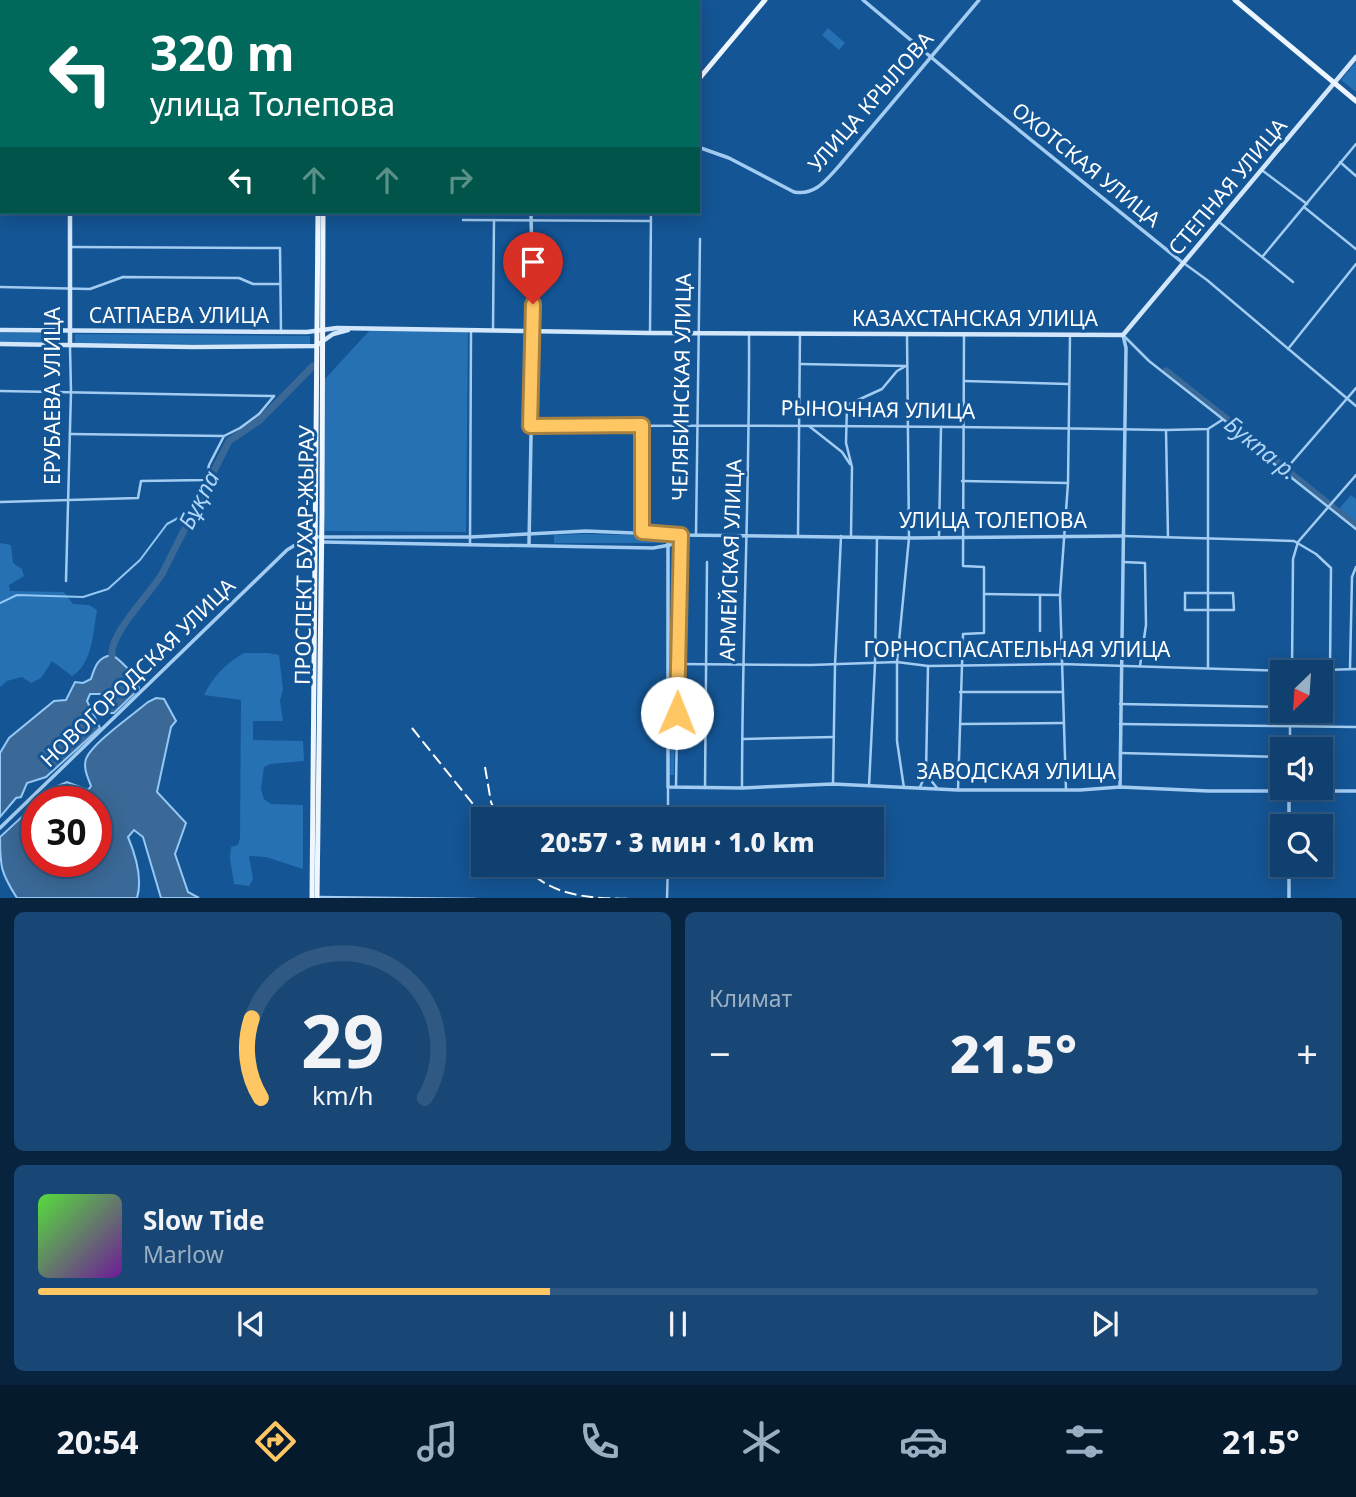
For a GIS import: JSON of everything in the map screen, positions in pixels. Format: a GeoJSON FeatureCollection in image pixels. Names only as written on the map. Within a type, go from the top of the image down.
{"type":"FeatureCollection","features":[{"type":"Feature","properties":{"kind":"main road"},"geometry":{"type":"LineString","coordinates":[[700,78],[765,0]]}},
{"type":"Feature","properties":{"kind":"main road"},"geometry":{"type":"LineString","coordinates":[[1235,0],[1356,101]]}},
{"type":"Feature","properties":{"kind":"main road","name":"СТЕПНАЯ УЛИЦА"},"geometry":{"type":"LineString","coordinates":[[1123,335],[1356,57]]}},
{"type":"Feature","properties":{"kind":"main road","name":"ЕРУБАЕВА УЛИЦА"},"geometry":{"type":"LineString","coordinates":[[70,345],[71,214]]}},
{"type":"Feature","properties":{"kind":"main road","name":"ПРОСПЕКТ БУХАР-ЖЫРАУ"},"geometry":{"type":"LineString","coordinates":[[314,898],[320,214]]}},
{"type":"Feature","properties":{"kind":"main road","name":"КАЗАХСТАНСКАЯ УЛИЦА"},"geometry":{"type":"LineString","coordinates":[[319,329],[1123,335]]}},
{"type":"Feature","properties":{"kind":"main road","name":"САТПАЕВА УЛИЦА"},"geometry":{"type":"LineString","coordinates":[[0,330],[307,332],[319,329]]}},
{"type":"Feature","properties":{"kind":"main road"},"geometry":{"type":"LineString","coordinates":[[319,344],[333,334],[352,329]]}},
{"type":"Feature","properties":{"kind":"main road","name":"САТПАЕВА УЛИЦА"},"geometry":{"type":"LineString","coordinates":[[0,344],[193,347],[319,344]]}},
{"type":"Feature","properties":{"kind":"street","name":"ОХОТСКАЯ УЛИЦА"},"geometry":{"type":"LineString","coordinates":[[863,0],[1207,280],[1356,406]]}},
{"type":"Feature","properties":{"kind":"street","name":"УЛИЦА КРЫЛОВА"},"geometry":{"type":"LineString","coordinates":[[700,148],[729,158],[794,192],[810,192],[818,188],[979,0]]}},
{"type":"Feature","properties":{"kind":"street"},"geometry":{"type":"LineString","coordinates":[[1263,256],[1356,144]]}},
{"type":"Feature","properties":{"kind":"street"},"geometry":{"type":"LineString","coordinates":[[1340,162],[1356,176]]}},
{"type":"Feature","properties":{"kind":"street"},"geometry":{"type":"LineString","coordinates":[[1262,171],[1356,249]]}},
{"type":"Feature","properties":{"kind":"street"},"geometry":{"type":"LineString","coordinates":[[529,544],[533,331],[531,214]]}},
{"type":"Feature","properties":{"kind":"street"},"geometry":{"type":"LineString","coordinates":[[650,214],[650,333]]}},
{"type":"Feature","properties":{"kind":"street"},"geometry":{"type":"LineString","coordinates":[[463,220],[650,221]]}},
{"type":"Feature","properties":{"kind":"street"},"geometry":{"type":"LineString","coordinates":[[493,330],[494,220]]}},
{"type":"Feature","properties":{"kind":"street"},"geometry":{"type":"LineString","coordinates":[[1219,222],[1293,282]]}},
{"type":"Feature","properties":{"kind":"street","name":"ЧЕЛЯБИНСКАЯ УЛИЦА"},"geometry":{"type":"LineString","coordinates":[[696,535],[700,239]]}},
{"type":"Feature","properties":{"kind":"street"},"geometry":{"type":"LineString","coordinates":[[70,247],[280,248],[281,332]]}},
{"type":"Feature","properties":{"kind":"street"},"geometry":{"type":"LineString","coordinates":[[1288,349],[1356,264]]}},
{"type":"Feature","properties":{"kind":"street"},"geometry":{"type":"LineString","coordinates":[[0,287],[90,289],[123,277],[239,278],[253,284],[280,284]]}},
{"type":"Feature","properties":{"kind":"street"},"geometry":{"type":"LineString","coordinates":[[470,544],[471,329]]}},
{"type":"Feature","properties":{"kind":"street","name":"АРМЕЙСКАЯ УЛИЦА"},"geometry":{"type":"LineString","coordinates":[[742,788],[750,424],[749,333]]}},
{"type":"Feature","properties":{"kind":"street"},"geometry":{"type":"LineString","coordinates":[[798,536],[800,333]]}},
{"type":"Feature","properties":{"kind":"street"},"geometry":{"type":"LineString","coordinates":[[904,788],[897,741],[897,662],[909,538],[907,334]]}},
{"type":"Feature","properties":{"kind":"street"},"geometry":{"type":"LineString","coordinates":[[958,790],[963,634],[984,634],[985,594],[984,567],[963,566],[964,335]]}},
{"type":"Feature","properties":{"kind":"street"},"geometry":{"type":"LineString","coordinates":[[1120,787],[1126,348],[1123,335]]}},
{"type":"Feature","properties":{"kind":"street","name":"КАЗАХСТАНСКАЯ УЛИЦА"},"geometry":{"type":"LineString","coordinates":[[1123,335],[1149,361],[1356,529]]}},
{"type":"Feature","properties":{"kind":"street"},"geometry":{"type":"LineString","coordinates":[[1066,790],[1060,595],[1068,483],[1070,336]]}},
{"type":"Feature","properties":{"kind":"street","name":"ЕРУБАЕВА УЛИЦА"},"geometry":{"type":"LineString","coordinates":[[66,581],[70,345]]}},
{"type":"Feature","properties":{"kind":"street"},"geometry":{"type":"LineString","coordinates":[[800,364],[906,366]]}},
{"type":"Feature","properties":{"kind":"street"},"geometry":{"type":"LineString","coordinates":[[851,536],[852,467],[846,443],[847,405],[882,389],[897,371],[906,366]]}},
{"type":"Feature","properties":{"kind":"street"},"geometry":{"type":"LineString","coordinates":[[964,381],[1068,384]]}},
{"type":"Feature","properties":{"kind":"street"},"geometry":{"type":"LineString","coordinates":[[1287,468],[1356,388]]}},
{"type":"Feature","properties":{"kind":"street"},"geometry":{"type":"LineString","coordinates":[[0,391],[274,396],[259,414],[224,436],[70,434]]}},
{"type":"Feature","properties":{"kind":"street"},"geometry":{"type":"LineString","coordinates":[[1208,668],[1208,429],[1222,420]]}},
{"type":"Feature","properties":{"kind":"street","name":"РЫНОЧНАЯ УЛИЦА"},"geometry":{"type":"LineString","coordinates":[[530,426],[697,427],[798,424],[848,427],[1208,429]]}},
{"type":"Feature","properties":{"kind":"street"},"geometry":{"type":"LineString","coordinates":[[642,425],[642,532]]}},
{"type":"Feature","properties":{"kind":"street"},"geometry":{"type":"LineString","coordinates":[[807,425],[842,452],[852,467]]}},
{"type":"Feature","properties":{"kind":"street"},"geometry":{"type":"LineString","coordinates":[[939,536],[941,426]]}},
{"type":"Feature","properties":{"kind":"street"},"geometry":{"type":"LineString","coordinates":[[1166,430],[1168,537]]}},
{"type":"Feature","properties":{"kind":"street"},"geometry":{"type":"LineString","coordinates":[[0,502],[138,498],[141,481],[206,480],[209,465],[224,436]]}},
{"type":"Feature","properties":{"kind":"street"},"geometry":{"type":"LineString","coordinates":[[1292,660],[1293,559],[1298,542],[1356,475]]}},
{"type":"Feature","properties":{"kind":"street"},"geometry":{"type":"LineString","coordinates":[[962,481],[1068,483]]}},
{"type":"Feature","properties":{"kind":"street","name":"УЛИЦА ТОЛЕПОВА"},"geometry":{"type":"LineString","coordinates":[[318,539],[642,532],[681,535],[909,538],[1123,536],[1298,542]]}},
{"type":"Feature","properties":{"kind":"street"},"geometry":{"type":"LineString","coordinates":[[668,534],[668,807]]}},
{"type":"Feature","properties":{"kind":"street"},"geometry":{"type":"LineString","coordinates":[[676,787],[681,535]]}},
{"type":"Feature","properties":{"kind":"street"},"geometry":{"type":"LineString","coordinates":[[318,539],[653,548],[670,545],[687,535]]}},
{"type":"Feature","properties":{"kind":"street"},"geometry":{"type":"LineString","coordinates":[[833,784],[841,536]]}},
{"type":"Feature","properties":{"kind":"street"},"geometry":{"type":"LineString","coordinates":[[869,786],[876,664],[877,537]]}},
{"type":"Feature","properties":{"kind":"street","name":"НОВОГОРОДСКАЯ УЛИЦА"},"geometry":{"type":"LineString","coordinates":[[0,828],[287,550],[302,539],[318,539]]}},
{"type":"Feature","properties":{"kind":"street"},"geometry":{"type":"LineString","coordinates":[[1298,542],[1331,568],[1330,660]]}},
{"type":"Feature","properties":{"kind":"street"},"geometry":{"type":"LineString","coordinates":[[705,788],[706,562]]}},
{"type":"Feature","properties":{"kind":"street"},"geometry":{"type":"LineString","coordinates":[[1122,562],[1145,563],[1146,625],[1140,666]]}},
{"type":"Feature","properties":{"kind":"street"},"geometry":{"type":"LineString","coordinates":[[1350,669],[1352,577],[1356,567]]}},
{"type":"Feature","properties":{"kind":"street"},"geometry":{"type":"LineString","coordinates":[[1185,593],[1209,593],[1233,593],[1234,610],[1185,610],[1185,593]]}},
{"type":"Feature","properties":{"kind":"street"},"geometry":{"type":"LineString","coordinates":[[985,594],[1060,595]]}},
{"type":"Feature","properties":{"kind":"street"},"geometry":{"type":"LineString","coordinates":[[1040,595],[1040,631]]}},
{"type":"Feature","properties":{"kind":"street","name":"ГОРНОСПАСАТЕЛЬНАЯ УЛИЦА"},"geometry":{"type":"LineString","coordinates":[[678,664],[835,665],[897,662],[928,666],[1061,664],[1270,671]]}},
{"type":"Feature","properties":{"kind":"street"},"geometry":{"type":"LineString","coordinates":[[919,789],[926,774],[928,666]]}},
{"type":"Feature","properties":{"kind":"street","name":"ГОРНОСПАСАТЕЛЬНАЯ УЛИЦА"},"geometry":{"type":"LineString","coordinates":[[1334,669],[1356,669]]}},
{"type":"Feature","properties":{"kind":"street","name":"ГОРНОСПАСАТЕЛЬНАЯ УЛИЦА"},"geometry":{"type":"LineString","coordinates":[[960,692],[1063,692]]}},
{"type":"Feature","properties":{"kind":"street"},"geometry":{"type":"LineString","coordinates":[[1120,704],[1270,708]]}},
{"type":"Feature","properties":{"kind":"street"},"geometry":{"type":"LineString","coordinates":[[960,724],[1063,723]]}},
{"type":"Feature","properties":{"kind":"street"},"geometry":{"type":"LineString","coordinates":[[1290,723],[1290,737]]}},
{"type":"Feature","properties":{"kind":"street"},"geometry":{"type":"LineString","coordinates":[[1120,724],[1356,727]]}},
{"type":"Feature","properties":{"kind":"street"},"geometry":{"type":"LineString","coordinates":[[742,739],[834,737]]}},
{"type":"Feature","properties":{"kind":"street"},"geometry":{"type":"LineString","coordinates":[[1120,753],[1270,757]]}},
{"type":"Feature","properties":{"kind":"street"},"geometry":{"type":"LineString","coordinates":[[926,774],[937,789]]}},
{"type":"Feature","properties":{"kind":"street","name":"ЗАВОДСКАЯ УЛИЦА"},"geometry":{"type":"LineString","coordinates":[[668,787],[742,788],[833,784],[958,790],[1120,787],[1208,791],[1270,789]]}},
{"type":"Feature","properties":{"kind":"street","name":"ЗАВОДСКАЯ УЛИЦА"},"geometry":{"type":"LineString","coordinates":[[1333,790],[1356,791]]}},
{"type":"Feature","properties":{"kind":"street"},"geometry":{"type":"LineString","coordinates":[[667,877],[667,898]]}},
{"type":"Feature","properties":{"kind":"street"},"geometry":{"type":"LineString","coordinates":[[1289,877],[1289,898]]}},
{"type":"Feature","properties":{"kind":"street"},"geometry":{"type":"LineString","coordinates":[[314,898],[475,898]]}},
{"type":"Feature","properties":{"kind":"shaded area"},"geometry":{"type":"Polygon","coordinates":[[[828,28],[845,43],[839,50],[822,35],[828,28]]]}},
{"type":"Feature","properties":{"kind":"shaded area"},"geometry":{"type":"Polygon","coordinates":[[[1356,62],[1356,92],[1341,80],[1356,62]]]}},
{"type":"Feature","properties":{"kind":"shaded area"},"geometry":{"type":"Polygon","coordinates":[[[370,330],[468,331],[466,532],[325,531],[324,380],[370,330]]]}},
{"type":"Feature","properties":{"kind":"shaded area"},"geometry":{"type":"Polygon","coordinates":[[[0,333],[60,333],[60,342],[0,342],[0,333]]]}},
{"type":"Feature","properties":{"kind":"shaded area"},"geometry":{"type":"Polygon","coordinates":[[[75,334],[310,336],[310,345],[75,343],[75,334]]]}},
{"type":"Feature","properties":{"kind":"shaded area"},"geometry":{"type":"Polygon","coordinates":[[[1351,495],[1356,499],[1356,523],[1339,509],[1351,495]]]}},
{"type":"Feature","properties":{"kind":"shaded area"},"geometry":{"type":"Polygon","coordinates":[[[554,535],[666,536],[666,543],[554,543],[554,535]]]}},
{"type":"Feature","properties":{"kind":"shaded area"},"geometry":{"type":"Polygon","coordinates":[[[0,543],[11,545],[13,563],[22,569],[24,576],[9,585],[10,591],[64,592],[73,604],[89,605],[97,610],[88,655],[79,671],[72,676],[52,661],[41,678],[31,683],[22,677],[7,681],[0,687],[0,543]]]}},
{"type":"Feature","properties":{"kind":"shaded area"},"geometry":{"type":"Polygon","coordinates":[[[674,549],[677,549],[675,661],[672,661],[674,549]]]}},
{"type":"Feature","properties":{"kind":"shaded area"},"geometry":{"type":"Polygon","coordinates":[[[244,653],[279,655],[283,689],[280,701],[283,721],[253,721],[253,740],[303,741],[304,761],[264,767],[261,789],[264,799],[271,804],[303,805],[303,869],[266,857],[249,856],[253,879],[249,886],[234,884],[230,859],[231,847],[238,845],[240,838],[241,700],[204,695],[221,671],[244,653]]]}},
{"type":"Feature","properties":{"kind":"shaded area"},"geometry":{"type":"Polygon","coordinates":[[[112,655],[118,659],[136,676],[139,689],[114,713],[110,713],[102,694],[90,694],[87,701],[100,728],[46,777],[21,786],[21,797],[16,798],[0,817],[0,753],[9,738],[54,701],[66,700],[75,682],[83,683],[91,679],[103,658],[112,655]]]}},
{"type":"Feature","properties":{"kind":"shaded area"},"geometry":{"type":"Polygon","coordinates":[[[672,668],[676,668],[674,775],[670,775],[672,668]]]}},
{"type":"Feature","properties":{"kind":"shaded area"},"geometry":{"type":"Polygon","coordinates":[[[156,698],[164,699],[176,721],[171,727],[157,792],[186,823],[175,854],[188,892],[199,898],[161,898],[143,837],[134,830],[128,837],[138,867],[137,898],[17,898],[2,869],[0,837],[21,818],[21,877],[112,877],[112,786],[91,786],[85,762],[96,745],[156,698]]]}},
{"type":"Feature","properties":{"kind":"shaded area"},"geometry":{"type":"Polygon","coordinates":[[[67,782],[78,786],[57,786],[67,782]]]}},
{"type":"Feature","properties":{"kind":"waterway","name":"Бұқпа"},"geometry":{"type":"LineString","coordinates":[[112,655],[117,636],[162,574],[229,441],[260,420],[313,366]]}},
{"type":"Feature","properties":{"kind":"waterway","name":"Букпа р."},"geometry":{"type":"LineString","coordinates":[[1166,371],[1356,526]]}},
{"type":"Feature","properties":{"kind":"waterway"},"geometry":{"type":"LineString","coordinates":[[0,603],[17,595],[83,597],[108,589],[140,560],[167,524],[180,517],[193,517]]}},
{"type":"Feature","properties":{"kind":"railway"},"geometry":{"type":"LineString","coordinates":[[412,728],[475,807]]}},
{"type":"Feature","properties":{"kind":"railway"},"geometry":{"type":"LineString","coordinates":[[485,767],[493,807]]}},
{"type":"Feature","properties":{"kind":"railway"},"geometry":{"type":"LineString","coordinates":[[536,877],[560,890],[604,898]]}},
{"type":"Feature","properties":{"kind":"route"},"geometry":{"type":"LineString","coordinates":[[533,304],[530,426],[642,425],[642,532],[681,535],[677,713]]}}]}
